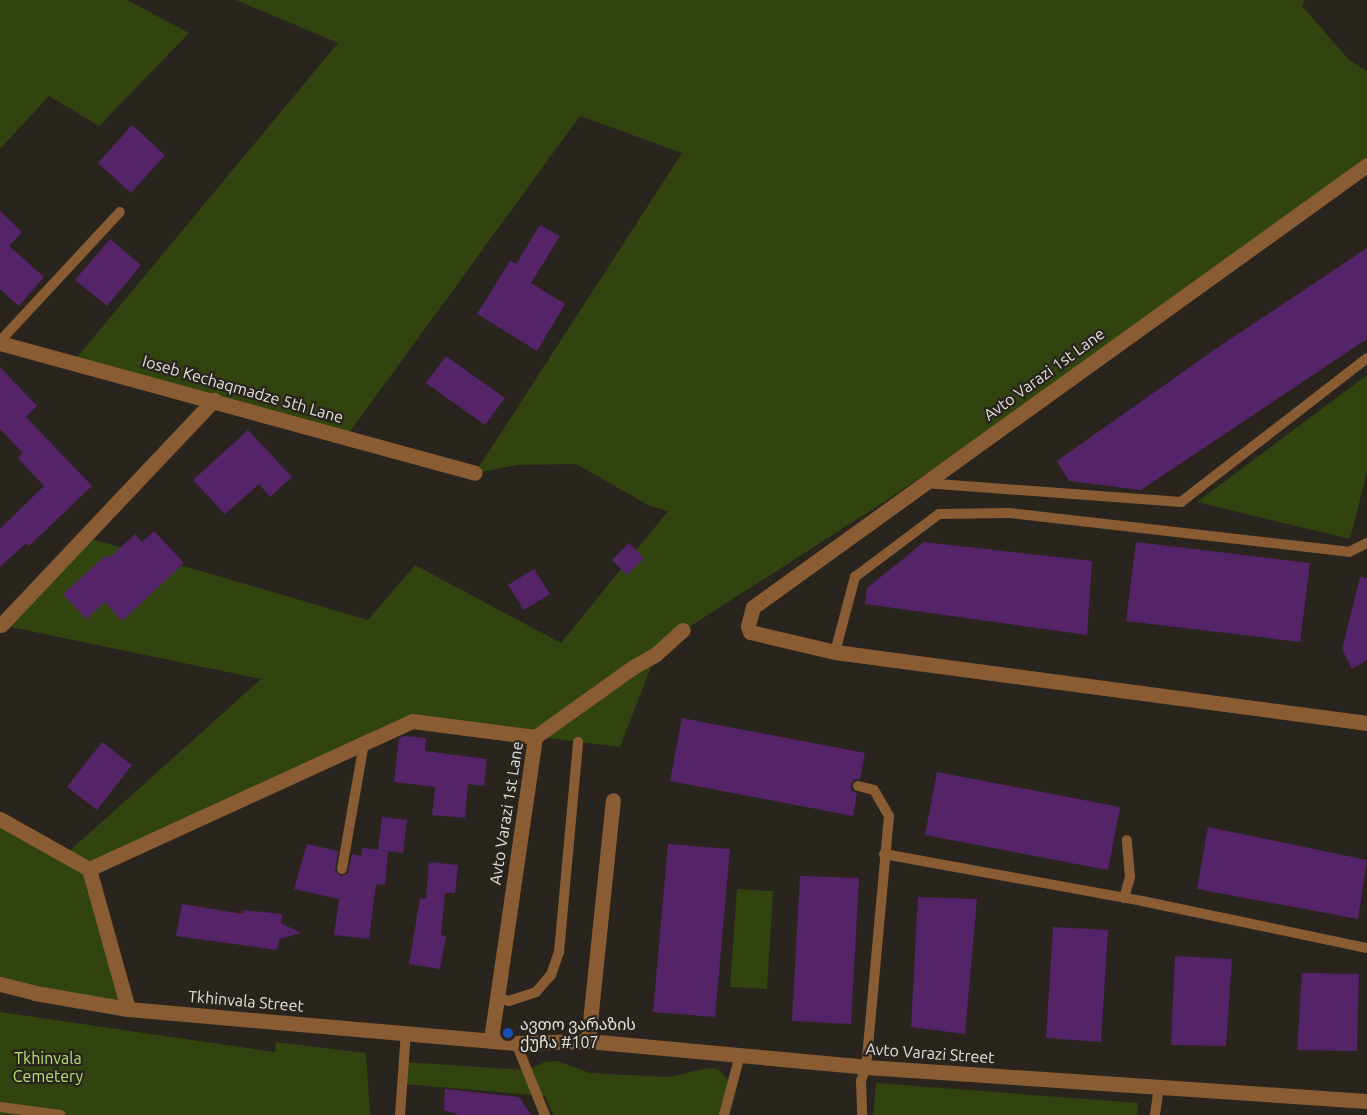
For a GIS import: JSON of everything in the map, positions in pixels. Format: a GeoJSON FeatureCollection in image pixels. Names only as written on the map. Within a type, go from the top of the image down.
{"type":"FeatureCollection","features":[{"type":"Feature","properties":{"kind":"street","name":"Avto Varazi 1st Lane"},"geometry":{"type":"LineString","coordinates":[[835,652],[750,632],[748,626],[753,608],[1367,165]]}},
{"type":"Feature","properties":{"kind":"street","name":"Ioseb Kechaqmadze 5th Lane"},"geometry":{"type":"LineString","coordinates":[[0,342],[475,473]]}},
{"type":"Feature","properties":{"kind":"street"},"geometry":{"type":"LineString","coordinates":[[1,625],[214,400]]}},
{"type":"Feature","properties":{"kind":"street","name":"Avto Varazi 1st Lane"},"geometry":{"type":"LineString","coordinates":[[491,1039],[535,737],[633,667],[656,654],[683,630]]}},
{"type":"Feature","properties":{"kind":"street"},"geometry":{"type":"LineString","coordinates":[[835,652],[1367,723]]}},
{"type":"Feature","properties":{"kind":"street"},"geometry":{"type":"LineString","coordinates":[[89,869],[412,721],[535,737]]}},
{"type":"Feature","properties":{"kind":"street"},"geometry":{"type":"LineString","coordinates":[[588,1041],[613,800]]}},
{"type":"Feature","properties":{"kind":"street"},"geometry":{"type":"LineString","coordinates":[[0,819],[89,869],[128,1009]]}},
{"type":"Feature","properties":{"kind":"street","name":"Tkhinvala Street"},"geometry":{"type":"LineString","coordinates":[[0,984],[35,993],[128,1009],[491,1039]]}},
{"type":"Feature","properties":{"kind":"street","name":"Avto Varazi Street"},"geometry":{"type":"LineString","coordinates":[[491,1039],[516,1043],[588,1041],[866,1067],[1367,1101]]}},
{"type":"Feature","properties":{"kind":"lane"},"geometry":{"type":"LineString","coordinates":[[0,342],[120,212]]}},
{"type":"Feature","properties":{"kind":"lane"},"geometry":{"type":"LineString","coordinates":[[924,483],[1181,502],[1367,358]]}},
{"type":"Feature","properties":{"kind":"lane"},"geometry":{"type":"LineString","coordinates":[[835,652],[855,577],[939,514],[1009,513],[1349,552],[1367,543]]}},
{"type":"Feature","properties":{"kind":"lane"},"geometry":{"type":"LineString","coordinates":[[497,999],[509,1000],[536,992],[551,975],[560,952],[578,742]]}},
{"type":"Feature","properties":{"kind":"lane"},"geometry":{"type":"LineString","coordinates":[[342,868],[364,743]]}},
{"type":"Feature","properties":{"kind":"lane"},"geometry":{"type":"LineString","coordinates":[[858,786],[874,790],[889,816],[866,1067],[861,1081],[862,1115]]}},
{"type":"Feature","properties":{"kind":"lane"},"geometry":{"type":"LineString","coordinates":[[1124,898],[1130,877],[1127,840]]}},
{"type":"Feature","properties":{"kind":"lane"},"geometry":{"type":"LineString","coordinates":[[884,854],[1124,898],[1367,948]]}},
{"type":"Feature","properties":{"kind":"lane"},"geometry":{"type":"LineString","coordinates":[[400,1115],[406,1032]]}},
{"type":"Feature","properties":{"kind":"lane"},"geometry":{"type":"LineString","coordinates":[[516,1043],[545,1115]]}},
{"type":"Feature","properties":{"kind":"lane"},"geometry":{"type":"LineString","coordinates":[[724,1115],[740,1055]]}},
{"type":"Feature","properties":{"kind":"lane"},"geometry":{"type":"LineString","coordinates":[[1155,1115],[1159,1087]]}},
{"type":"Feature","properties":{"kind":"lane"},"geometry":{"type":"LineString","coordinates":[[0,1107],[60,1115]]}},
{"type":"Feature","properties":{"kind":"green space"},"geometry":{"type":"Polygon","coordinates":[[[0,0],[127,0],[189,33],[99,126],[49,96],[0,149],[0,0]]]}},
{"type":"Feature","properties":{"kind":"green space"},"geometry":{"type":"Polygon","coordinates":[[[236,0],[1305,0],[1302,6],[1349,60],[1367,71],[1367,168],[1303,217],[887,500],[675,636],[656,654],[620,747],[412,721],[90,869],[128,1009],[0,984],[0,819],[65,855],[261,679],[1,625],[85,537],[368,620],[415,565],[561,643],[668,511],[650,506],[576,464],[518,465],[475,473],[682,153],[580,116],[346,437],[74,361],[338,43],[236,0]]]}},
{"type":"Feature","properties":{"kind":"green space"},"geometry":{"type":"Polygon","coordinates":[[[1367,375],[1367,472],[1350,539],[1197,502],[1367,375]]]}},
{"type":"Feature","properties":{"kind":"green space"},"geometry":{"type":"Polygon","coordinates":[[[737,889],[773,891],[767,989],[730,987],[737,889]]]}},
{"type":"Feature","properties":{"kind":"green space","name":"Tkhinvala Cemetery"},"geometry":{"type":"Polygon","coordinates":[[[0,1012],[275,1052],[276,1042],[366,1053],[370,1115],[0,1115],[0,1012]]]}},
{"type":"Feature","properties":{"kind":"green space"},"geometry":{"type":"Polygon","coordinates":[[[557,1061],[590,1073],[669,1077],[708,1068],[718,1069],[730,1082],[720,1115],[553,1115],[545,1096],[402,1084],[404,1062],[527,1070],[545,1062],[557,1061]]]}},
{"type":"Feature","properties":{"kind":"green space"},"geometry":{"type":"Polygon","coordinates":[[[876,1083],[1138,1103],[1137,1115],[873,1115],[876,1083]]]}},
{"type":"Feature","properties":{"kind":"building"},"geometry":{"type":"Polygon","coordinates":[[[132,125],[165,155],[131,193],[98,163],[132,125]]]}},
{"type":"Feature","properties":{"kind":"building"},"geometry":{"type":"Polygon","coordinates":[[[0,211],[22,232],[9,246],[44,277],[19,306],[0,289],[0,211]]]}},
{"type":"Feature","properties":{"kind":"building"},"geometry":{"type":"Polygon","coordinates":[[[540,225],[560,236],[531,283],[565,304],[537,351],[477,314],[510,261],[516,264],[540,225]]]}},
{"type":"Feature","properties":{"kind":"building"},"geometry":{"type":"Polygon","coordinates":[[[110,239],[141,265],[107,306],[75,280],[110,239]]]}},
{"type":"Feature","properties":{"kind":"building"},"geometry":{"type":"Polygon","coordinates":[[[1367,248],[1367,339],[1141,490],[1069,481],[1057,461],[1214,350],[1367,248]]]}},
{"type":"Feature","properties":{"kind":"building"},"geometry":{"type":"Polygon","coordinates":[[[446,356],[505,398],[485,425],[426,383],[446,356]]]}},
{"type":"Feature","properties":{"kind":"building"},"geometry":{"type":"Polygon","coordinates":[[[0,367],[37,406],[26,417],[92,486],[29,546],[26,543],[0,567],[0,529],[44,486],[18,458],[23,453],[0,429],[0,367]]]}},
{"type":"Feature","properties":{"kind":"building"},"geometry":{"type":"Polygon","coordinates":[[[248,430],[292,477],[270,497],[259,484],[225,514],[193,480],[248,430]]]}},
{"type":"Feature","properties":{"kind":"building"},"geometry":{"type":"Polygon","coordinates":[[[154,531],[184,563],[122,621],[105,602],[86,619],[63,594],[106,555],[109,558],[135,534],[142,542],[154,531]]]}},
{"type":"Feature","properties":{"kind":"building"},"geometry":{"type":"Polygon","coordinates":[[[924,542],[1092,561],[1087,635],[865,604],[867,588],[924,542]]]}},
{"type":"Feature","properties":{"kind":"building"},"geometry":{"type":"Polygon","coordinates":[[[1136,542],[1310,563],[1300,642],[1126,621],[1136,542]]]}},
{"type":"Feature","properties":{"kind":"building"},"geometry":{"type":"Polygon","coordinates":[[[629,543],[644,558],[627,575],[612,560],[629,543]]]}},
{"type":"Feature","properties":{"kind":"building"},"geometry":{"type":"Polygon","coordinates":[[[534,569],[550,594],[524,610],[508,585],[534,569]]]}},
{"type":"Feature","properties":{"kind":"building"},"geometry":{"type":"Polygon","coordinates":[[[1360,577],[1367,578],[1367,660],[1352,669],[1342,649],[1360,577]]]}},
{"type":"Feature","properties":{"kind":"building"},"geometry":{"type":"Polygon","coordinates":[[[682,718],[865,753],[860,779],[853,780],[851,785],[852,791],[857,793],[853,816],[670,781],[682,718]]]}},
{"type":"Feature","properties":{"kind":"building"},"geometry":{"type":"Polygon","coordinates":[[[404,736],[426,738],[425,751],[487,759],[484,786],[468,784],[465,818],[432,815],[435,787],[394,782],[399,738],[404,736]]]}},
{"type":"Feature","properties":{"kind":"building"},"geometry":{"type":"Polygon","coordinates":[[[102,742],[132,765],[97,810],[67,787],[102,742]]]}},
{"type":"Feature","properties":{"kind":"building"},"geometry":{"type":"Polygon","coordinates":[[[937,772],[1120,807],[1108,870],[925,835],[937,772]]]}},
{"type":"Feature","properties":{"kind":"building"},"geometry":{"type":"Polygon","coordinates":[[[382,817],[407,820],[403,853],[378,850],[382,817]]]}},
{"type":"Feature","properties":{"kind":"building"},"geometry":{"type":"Polygon","coordinates":[[[1208,827],[1367,860],[1358,919],[1197,889],[1208,827]]]}},
{"type":"Feature","properties":{"kind":"building"},"geometry":{"type":"Polygon","coordinates":[[[307,844],[338,851],[335,871],[341,876],[348,873],[352,854],[361,856],[362,848],[388,851],[385,885],[376,884],[369,939],[334,935],[339,899],[294,889],[307,844]]]}},
{"type":"Feature","properties":{"kind":"building"},"geometry":{"type":"Polygon","coordinates":[[[668,844],[730,849],[715,1017],[653,1012],[668,844]]]}},
{"type":"Feature","properties":{"kind":"building"},"geometry":{"type":"Polygon","coordinates":[[[429,862],[458,865],[455,893],[445,893],[441,935],[446,936],[440,969],[409,964],[420,898],[426,899],[429,862]]]}},
{"type":"Feature","properties":{"kind":"building"},"geometry":{"type":"Polygon","coordinates":[[[800,876],[859,878],[851,1024],[792,1021],[800,876]]]}},
{"type":"Feature","properties":{"kind":"building"},"geometry":{"type":"Polygon","coordinates":[[[918,897],[977,899],[965,1034],[911,1027],[918,897]]]}},
{"type":"Feature","properties":{"kind":"building"},"geometry":{"type":"Polygon","coordinates":[[[182,904],[243,914],[244,910],[282,914],[281,923],[301,933],[279,939],[277,950],[176,936],[182,904]]]}},
{"type":"Feature","properties":{"kind":"building"},"geometry":{"type":"Polygon","coordinates":[[[1053,927],[1108,930],[1101,1042],[1046,1038],[1053,927]]]}},
{"type":"Feature","properties":{"kind":"building"},"geometry":{"type":"Polygon","coordinates":[[[1175,956],[1232,959],[1226,1046],[1171,1045],[1175,956]]]}},
{"type":"Feature","properties":{"kind":"building"},"geometry":{"type":"Polygon","coordinates":[[[1302,973],[1359,974],[1357,1051],[1297,1050],[1302,973]]]}},
{"type":"Feature","properties":{"kind":"building"},"geometry":{"type":"Polygon","coordinates":[[[445,1089],[519,1097],[531,1115],[459,1115],[444,1110],[445,1089]]]}},
{"type":"Feature","properties":{"kind":"place","name":"ავთო ვარაზის ქუჩა #107"},"geometry":{"type":"Point","coordinates":[508,1033]}}]}
